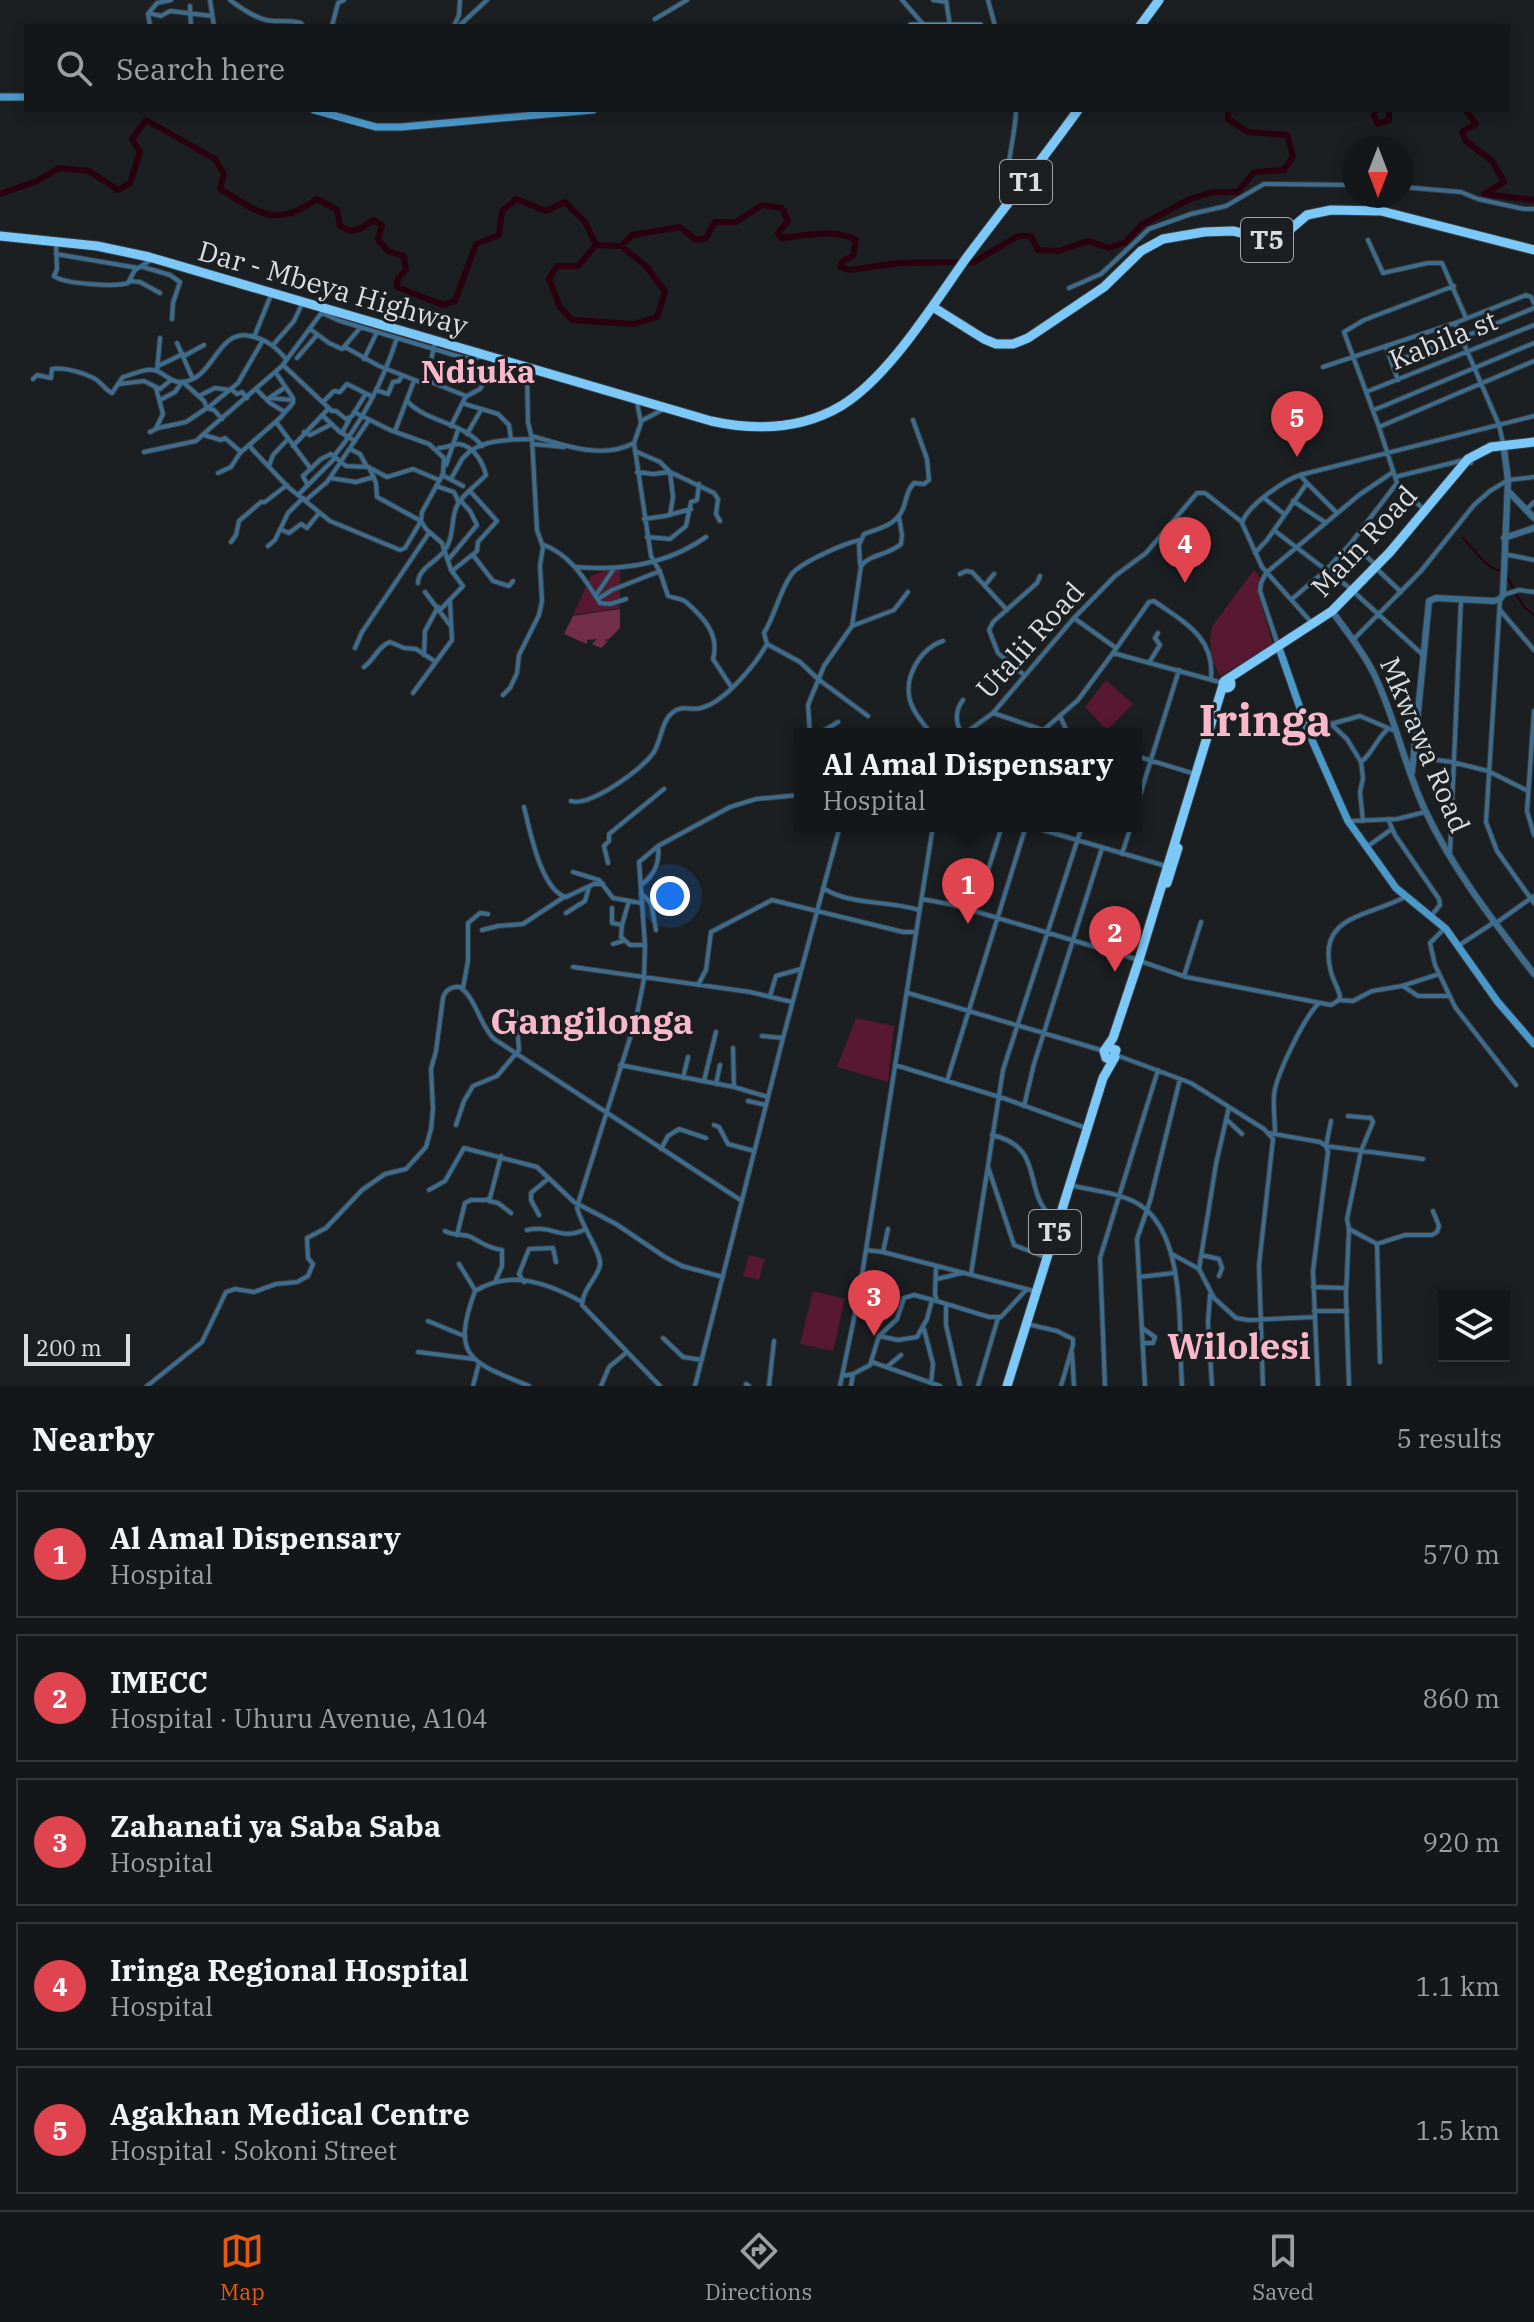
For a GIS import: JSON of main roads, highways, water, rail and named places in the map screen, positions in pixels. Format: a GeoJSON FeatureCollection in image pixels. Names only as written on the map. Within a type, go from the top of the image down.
{"type":"FeatureCollection","features":[{"type":"Feature","properties":{"kind":"highway"},"geometry":{"type":"LineString","coordinates":[[1141,24],[1159,0]]}},
{"type":"Feature","properties":{"kind":"highway","name":"T1"},"geometry":{"type":"LineString","coordinates":[[934,304],[1077,112]]}},
{"type":"Feature","properties":{"kind":"highway","name":"T5"},"geometry":{"type":"LineString","coordinates":[[934,304],[984,339],[1005,345],[1021,341],[1104,287],[1150,244],[1171,236],[1233,231],[1272,240],[1280,238],[1313,213],[1369,209],[1534,250]]}},
{"type":"Feature","properties":{"kind":"highway","name":"Dar - Mbeya Highway"},"geometry":{"type":"LineString","coordinates":[[0,236],[97,246],[153,258],[188,274],[272,293],[421,335],[434,345],[492,358],[711,421],[750,428],[781,427],[838,408],[876,378],[934,304]]}},
{"type":"Feature","properties":{"kind":"highway"},"geometry":{"type":"LineString","coordinates":[[923,318],[950,315],[946,305],[947,286]]}},
{"type":"Feature","properties":{"kind":"highway"},"geometry":{"type":"LineString","coordinates":[[1377,568],[1469,461],[1504,447],[1534,444]]}},
{"type":"Feature","properties":{"kind":"highway","name":"Main Road"},"geometry":{"type":"LineString","coordinates":[[1226,683],[1333,613],[1377,568],[1469,461]]}},
{"type":"Feature","properties":{"kind":"highway"},"geometry":{"type":"LineString","coordinates":[[1279,649],[1333,613]]}},
{"type":"Feature","properties":{"kind":"highway","name":"T5"},"geometry":{"type":"LineString","coordinates":[[1007,1386],[1026,1324],[1031,1290],[1047,1258],[1226,683]]}},
{"type":"Feature","properties":{"kind":"highway","name":"T5"},"geometry":{"type":"LineString","coordinates":[[1169,867],[1226,683]]}},
{"type":"Feature","properties":{"kind":"main road"},"geometry":{"type":"LineString","coordinates":[[0,97],[24,97]]}},
{"type":"Feature","properties":{"kind":"main road"},"geometry":{"type":"LineString","coordinates":[[346,114],[376,127],[401,127],[570,112]]}},
{"type":"Feature","properties":{"kind":"main road"},"geometry":{"type":"LineString","coordinates":[[1279,649],[1308,731],[1348,821],[1405,897],[1445,928],[1497,1001],[1534,1044]]}},
{"type":"Feature","properties":{"kind":"waterway"},"geometry":{"type":"LineString","coordinates":[[0,194],[37,181],[59,168],[89,171],[118,190],[130,183],[140,152],[132,139],[146,120],[215,159],[224,174],[220,189],[257,211],[278,215],[290,213],[317,199],[337,210],[340,226],[351,231],[373,220],[382,225],[378,240],[388,251],[404,256],[406,270],[398,278],[397,287],[443,305],[455,301],[476,244],[499,235],[502,211],[516,199],[546,211],[565,202],[585,222],[596,245],[621,246],[632,235],[680,227],[696,240],[706,238],[715,222],[736,222],[762,205],[782,208],[788,221],[778,233],[781,238],[838,234],[856,240],[853,256],[843,261],[840,267],[849,270],[899,263],[974,262],[1018,236],[1031,236],[1038,250],[1059,251],[1088,241],[1109,248],[1126,242],[1141,225],[1190,199],[1213,192],[1238,192],[1254,172],[1284,170],[1293,156],[1287,135],[1248,132],[1228,119],[1228,112]]}},
{"type":"Feature","properties":{"kind":"waterway"},"geometry":{"type":"LineString","coordinates":[[1375,112],[1378,124],[1389,120],[1389,112]]}},
{"type":"Feature","properties":{"kind":"waterway"},"geometry":{"type":"LineString","coordinates":[[1467,112],[1476,124],[1462,132],[1466,141],[1492,161],[1504,182],[1484,194],[1534,200]]}},
{"type":"Feature","properties":{"kind":"waterway"},"geometry":{"type":"LineString","coordinates":[[596,245],[578,266],[557,266],[549,279],[560,307],[572,320],[634,324],[657,317],[665,292],[647,267],[621,246]]}},
{"type":"Feature","properties":{"kind":"waterway"},"geometry":{"type":"LineString","coordinates":[[1463,538],[1485,563],[1501,571]]}},
{"type":"Feature","properties":{"kind":"waterway"},"geometry":{"type":"LineString","coordinates":[[1507,577],[1514,589]]}},
{"type":"Feature","properties":{"kind":"waterway"},"geometry":{"type":"LineString","coordinates":[[1516,594],[1534,615]]}},
{"type":"Feature","properties":{"kind":"place","name":"Agakhan Medical Centre"},"geometry":{"type":"Point","coordinates":[1297,457]}},
{"type":"Feature","properties":{"kind":"place","name":"Iringa Regional Hospital"},"geometry":{"type":"Point","coordinates":[1185,583]}},
{"type":"Feature","properties":{"kind":"place","name":"Al Amal Dispensary"},"geometry":{"type":"Point","coordinates":[968,924]}},
{"type":"Feature","properties":{"kind":"place","name":"IMECC"},"geometry":{"type":"Point","coordinates":[1115,972]}},
{"type":"Feature","properties":{"kind":"place","name":"Zahanati ya Saba Saba"},"geometry":{"type":"Point","coordinates":[874,1336]}},
{"type":"Feature","properties":{"kind":"district","name":"Ndiuka"},"geometry":{"type":"Point","coordinates":[478,372]}},
{"type":"Feature","properties":{"kind":"district","name":"Iringa"},"geometry":{"type":"Point","coordinates":[1265,721]}},
{"type":"Feature","properties":{"kind":"district","name":"Gangilonga"},"geometry":{"type":"Point","coordinates":[592,1021]}},
{"type":"Feature","properties":{"kind":"district","name":"Wilolesi"},"geometry":{"type":"Point","coordinates":[1239,1346]}}]}
